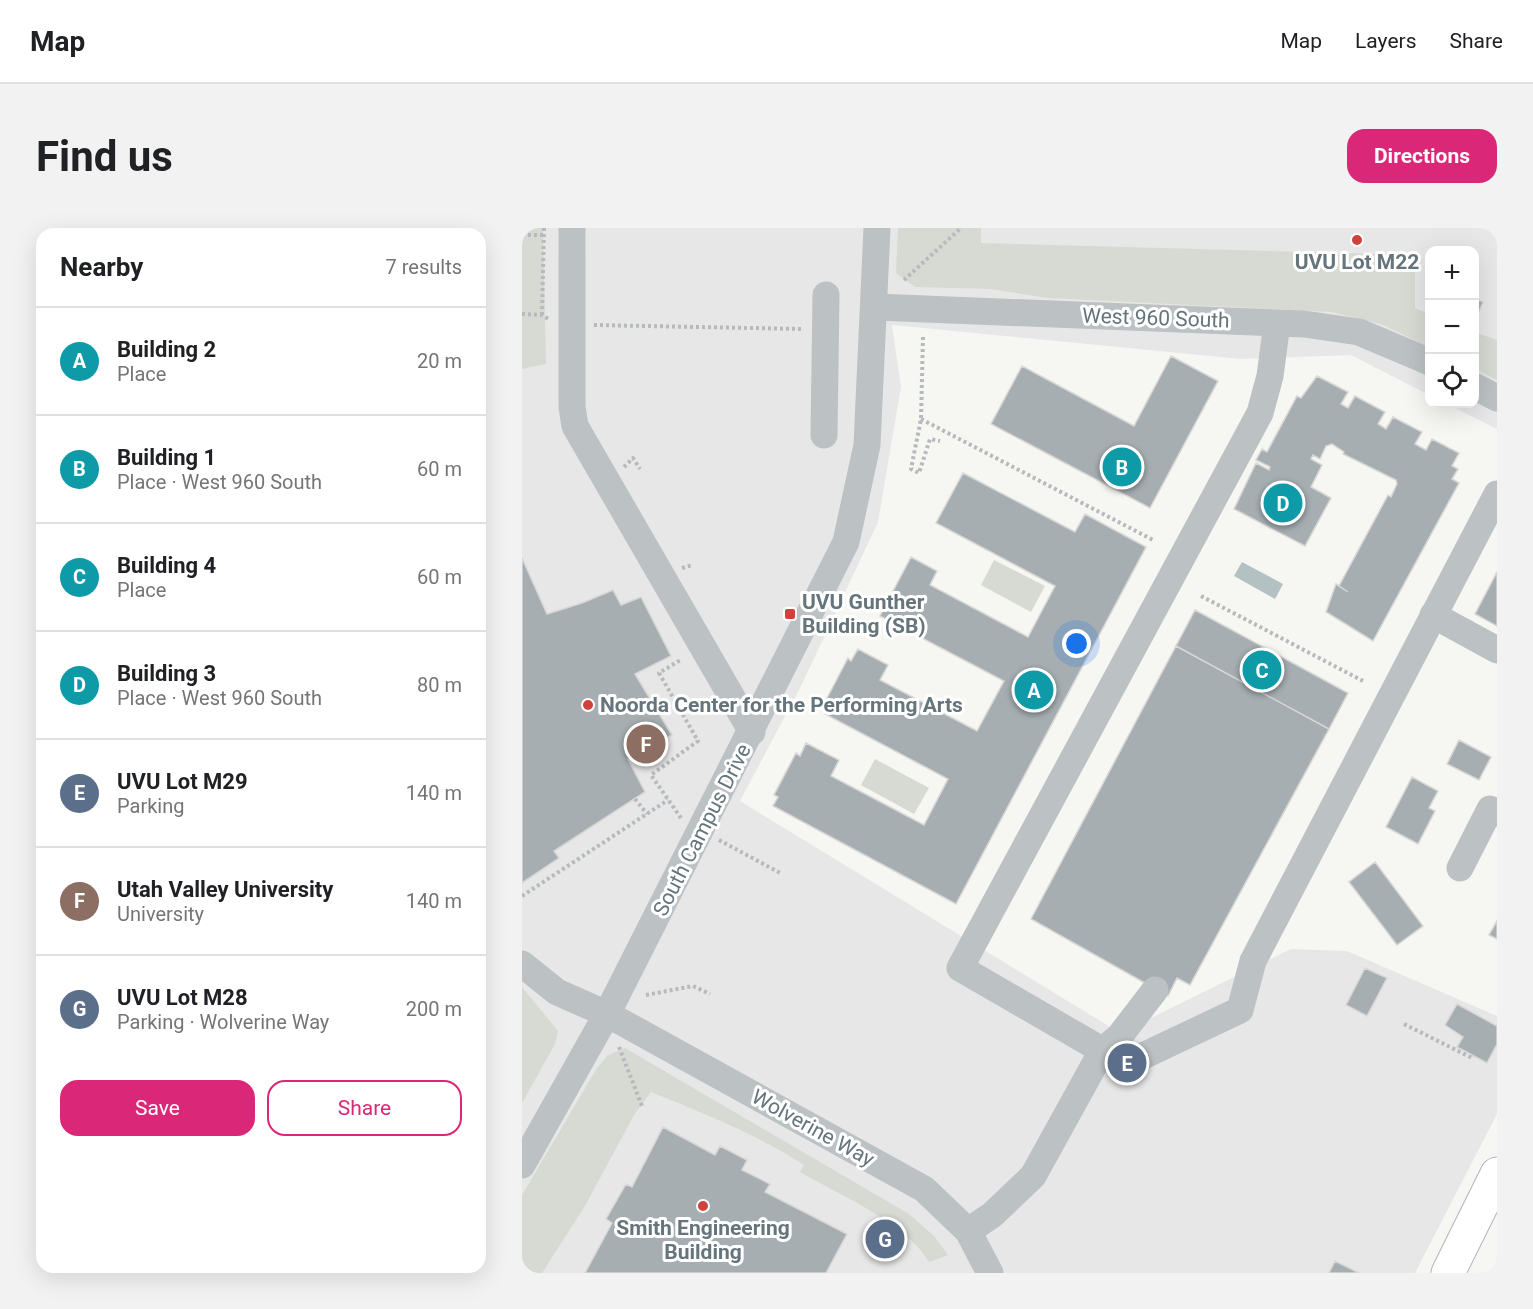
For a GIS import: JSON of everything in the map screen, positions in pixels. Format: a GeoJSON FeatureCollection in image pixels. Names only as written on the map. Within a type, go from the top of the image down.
{"type":"FeatureCollection","features":[{"type":"Feature","properties":{"kind":"main road"},"geometry":{"type":"LineString","coordinates":[[1448,1273],[1497,1174]]}},
{"type":"Feature","properties":{"kind":"street","name":"South Campus Drive"},"geometry":{"type":"LineString","coordinates":[[522,1165],[607,1014],[752,732],[846,542],[867,445],[876,307],[878,228]]}},
{"type":"Feature","properties":{"kind":"street"},"geometry":{"type":"LineString","coordinates":[[562,231],[575,426],[752,732]]}},
{"type":"Feature","properties":{"kind":"street"},"geometry":{"type":"LineString","coordinates":[[824,435],[826,295]]}},
{"type":"Feature","properties":{"kind":"street","name":"West 960 South"},"geometry":{"type":"LineString","coordinates":[[876,307],[1304,324],[1359,332],[1425,360]]}},
{"type":"Feature","properties":{"kind":"street"},"geometry":{"type":"LineString","coordinates":[[1276,322],[1270,376],[1260,413],[960,968],[1126,1064],[1240,1010],[1252,961],[1497,494]]}},
{"type":"Feature","properties":{"kind":"street"},"geometry":{"type":"LineString","coordinates":[[1479,389],[1497,398]]}},
{"type":"Feature","properties":{"kind":"street"},"geometry":{"type":"LineString","coordinates":[[1433,615],[1497,650]]}},
{"type":"Feature","properties":{"kind":"street"},"geometry":{"type":"LineString","coordinates":[[1460,868],[1490,809],[1497,813]]}},
{"type":"Feature","properties":{"kind":"street","name":"Wolverine Way"},"geometry":{"type":"LineString","coordinates":[[522,964],[557,992],[607,1014],[924,1189],[968,1231],[990,1273]]}},
{"type":"Feature","properties":{"kind":"street"},"geometry":{"type":"LineString","coordinates":[[968,1231],[992,1215],[1033,1176],[1102,1051],[1119,1036],[1155,990]]}},
{"type":"Feature","properties":{"kind":"path"},"geometry":{"type":"LineString","coordinates":[[522,315],[542,315],[544,228]]}},
{"type":"Feature","properties":{"kind":"path"},"geometry":{"type":"LineString","coordinates":[[904,280],[961,228]]}},
{"type":"Feature","properties":{"kind":"path"},"geometry":{"type":"LineString","coordinates":[[522,235],[544,235],[562,231]]}},
{"type":"Feature","properties":{"kind":"path"},"geometry":{"type":"LineString","coordinates":[[589,325],[809,329]]}},
{"type":"Feature","properties":{"kind":"path"},"geometry":{"type":"LineString","coordinates":[[923,337],[921,419],[910,469],[920,473],[930,439],[940,441]]}},
{"type":"Feature","properties":{"kind":"path"},"geometry":{"type":"LineString","coordinates":[[921,419],[1155,541]]}},
{"type":"Feature","properties":{"kind":"path"},"geometry":{"type":"LineString","coordinates":[[623,468],[633,458],[640,470]]}},
{"type":"Feature","properties":{"kind":"path"},"geometry":{"type":"LineString","coordinates":[[1201,596],[1363,681]]}},
{"type":"Feature","properties":{"kind":"path"},"geometry":{"type":"LineString","coordinates":[[678,651],[683,660],[659,673],[698,741],[651,775],[682,820]]}},
{"type":"Feature","properties":{"kind":"path"},"geometry":{"type":"LineString","coordinates":[[635,798],[647,814]]}},
{"type":"Feature","properties":{"kind":"path"},"geometry":{"type":"LineString","coordinates":[[522,897],[668,800]]}},
{"type":"Feature","properties":{"kind":"path"},"geometry":{"type":"LineString","coordinates":[[718,839],[782,874]]}},
{"type":"Feature","properties":{"kind":"path"},"geometry":{"type":"LineString","coordinates":[[646,995],[693,986],[710,994]]}},
{"type":"Feature","properties":{"kind":"path"},"geometry":{"type":"LineString","coordinates":[[1404,1024],[1472,1058],[1473,1056]]}},
{"type":"Feature","properties":{"kind":"path"},"geometry":{"type":"LineString","coordinates":[[617,1043],[642,1106]]}},
{"type":"Feature","properties":{"kind":"shaded area"},"geometry":{"type":"Polygon","coordinates":[[[522,228],[1497,228],[1497,429],[1455,408],[1479,408],[1479,246],[1425,246],[1425,393],[1351,355],[1241,359],[892,325],[901,387],[878,522],[801,686],[740,801],[1120,1033],[1291,949],[1347,951],[1497,1016],[1497,1114],[1415,1273],[522,1273],[522,228]]]}},
{"type":"Feature","properties":{"kind":"shaded area"},"geometry":{"type":"Polygon","coordinates":[[[522,228],[543,228],[546,364],[522,369],[522,228]]]}},
{"type":"Feature","properties":{"kind":"shaded area"},"geometry":{"type":"Polygon","coordinates":[[[898,228],[981,228],[981,243],[1415,255],[1415,308],[1425,312],[1425,345],[1381,324],[1331,312],[1047,298],[991,289],[915,287],[896,273],[898,228]]]}},
{"type":"Feature","properties":{"kind":"shaded area"},"geometry":{"type":"Polygon","coordinates":[[[1479,334],[1497,340],[1497,380],[1479,371],[1479,334]]]}},
{"type":"Feature","properties":{"kind":"shaded area"},"geometry":{"type":"Polygon","coordinates":[[[994,560],[1045,586],[1031,612],[981,585],[994,560]]]}},
{"type":"Feature","properties":{"kind":"shaded area"},"geometry":{"type":"Polygon","coordinates":[[[1242,562],[1283,584],[1275,599],[1234,576],[1242,562]]]}},
{"type":"Feature","properties":{"kind":"shaded area"},"geometry":{"type":"Polygon","coordinates":[[[875,759],[929,788],[914,814],[861,785],[875,759]]]}},
{"type":"Feature","properties":{"kind":"shaded area"},"geometry":{"type":"Polygon","coordinates":[[[522,987],[558,1031],[555,1044],[522,1103],[522,987]]]}},
{"type":"Feature","properties":{"kind":"shaded area"},"geometry":{"type":"Polygon","coordinates":[[[625,1048],[909,1214],[934,1236],[948,1255],[929,1262],[919,1248],[889,1222],[800,1172],[804,1165],[767,1143],[651,1092],[634,1115],[585,1206],[542,1273],[522,1273],[522,1195],[597,1068],[608,1055],[625,1048]]]}},
{"type":"Feature","properties":{"kind":"building"},"geometry":{"type":"Polygon","coordinates":[[[1479,300],[1483,302],[1479,312],[1479,300]]]}},
{"type":"Feature","properties":{"kind":"building"},"geometry":{"type":"Polygon","coordinates":[[[1171,356],[1218,381],[1150,508],[991,424],[1022,366],[1134,426],[1171,356]]]}},
{"type":"Feature","properties":{"kind":"building"},"geometry":{"type":"Polygon","coordinates":[[[1317,376],[1348,392],[1341,404],[1348,408],[1355,396],[1385,412],[1378,424],[1386,429],[1393,417],[1422,432],[1415,444],[1426,450],[1432,439],[1459,453],[1452,466],[1458,469],[1452,479],[1459,483],[1373,641],[1326,612],[1336,584],[1339,586],[1388,495],[1391,497],[1397,484],[1396,480],[1343,454],[1344,452],[1332,444],[1326,446],[1320,459],[1313,455],[1311,459],[1322,465],[1311,487],[1331,498],[1305,546],[1234,509],[1256,463],[1269,470],[1270,467],[1256,460],[1262,449],[1267,452],[1297,396],[1301,398],[1317,376]]]}},
{"type":"Feature","properties":{"kind":"building"},"geometry":{"type":"Polygon","coordinates":[[[963,473],[1075,532],[1085,514],[1146,547],[956,904],[773,806],[778,797],[774,795],[796,753],[800,756],[806,743],[839,760],[831,776],[924,825],[948,779],[825,714],[831,702],[826,700],[848,658],[851,661],[858,649],[888,665],[880,680],[977,731],[1004,681],[880,616],[911,557],[937,571],[930,585],[1028,637],[1055,586],[936,523],[963,473]]]}},
{"type":"Feature","properties":{"kind":"building","name":"Noorda Center for the Performing Arts"},"geometry":{"type":"Polygon","coordinates":[[[522,558],[547,614],[613,590],[621,605],[641,597],[671,656],[635,674],[672,735],[628,759],[645,792],[554,851],[559,858],[522,883],[522,558]]]}},
{"type":"Feature","properties":{"kind":"building"},"geometry":{"type":"Polygon","coordinates":[[[1497,572],[1497,626],[1475,614],[1497,572]]]}},
{"type":"Feature","properties":{"kind":"building"},"geometry":{"type":"Polygon","coordinates":[[[1195,610],[1348,693],[1329,729],[1176,646],[1195,610]]]}},
{"type":"Feature","properties":{"kind":"building"},"geometry":{"type":"Polygon","coordinates":[[[1176,646],[1329,729],[1190,985],[1177,978],[1168,996],[1031,919],[1176,646]]]}},
{"type":"Feature","properties":{"kind":"building"},"geometry":{"type":"Polygon","coordinates":[[[1459,740],[1491,757],[1479,780],[1447,764],[1459,740]]]}},
{"type":"Feature","properties":{"kind":"building"},"geometry":{"type":"Polygon","coordinates":[[[1412,777],[1438,791],[1429,808],[1435,811],[1418,844],[1386,827],[1412,777]]]}},
{"type":"Feature","properties":{"kind":"building"},"geometry":{"type":"Polygon","coordinates":[[[1375,862],[1423,926],[1397,945],[1349,882],[1375,862]]]}},
{"type":"Feature","properties":{"kind":"building"},"geometry":{"type":"Polygon","coordinates":[[[1497,921],[1497,939],[1489,935],[1497,921]]]}},
{"type":"Feature","properties":{"kind":"building"},"geometry":{"type":"Polygon","coordinates":[[[1365,968],[1387,978],[1367,1016],[1346,1005],[1365,968]]]}},
{"type":"Feature","properties":{"kind":"building"},"geometry":{"type":"Polygon","coordinates":[[[1457,1004],[1497,1026],[1497,1044],[1487,1063],[1457,1047],[1463,1037],[1445,1025],[1457,1004]]]}},
{"type":"Feature","properties":{"kind":"building","name":"Smith Engineering Building"},"geometry":{"type":"Polygon","coordinates":[[[663,1127],[715,1155],[720,1146],[747,1160],[742,1170],[770,1184],[765,1192],[847,1234],[826,1273],[585,1273],[612,1223],[606,1219],[626,1184],[632,1187],[663,1127]]]}},
{"type":"Feature","properties":{"kind":"building"},"geometry":{"type":"Polygon","coordinates":[[[1335,1261],[1359,1273],[1329,1273],[1335,1261]]]}},
{"type":"Feature","properties":{"kind":"place","name":"UVU Lot M22"},"geometry":{"type":"Point","coordinates":[1357,240]}},
{"type":"Feature","properties":{"kind":"place","name":"Building 1"},"geometry":{"type":"Point","coordinates":[1122,467]}},
{"type":"Feature","properties":{"kind":"place","name":"Building 3"},"geometry":{"type":"Point","coordinates":[1283,503]}},
{"type":"Feature","properties":{"kind":"place","name":"UVU Gunther Building (SB)"},"geometry":{"type":"Point","coordinates":[790,614]}},
{"type":"Feature","properties":{"kind":"place","name":"Building 4"},"geometry":{"type":"Point","coordinates":[1262,670]}},
{"type":"Feature","properties":{"kind":"place","name":"Building 2"},"geometry":{"type":"Point","coordinates":[1034,690]}},
{"type":"Feature","properties":{"kind":"place","name":"Noorda Center for the Performing Arts"},"geometry":{"type":"Point","coordinates":[588,705]}},
{"type":"Feature","properties":{"kind":"place","name":"Utah Valley University"},"geometry":{"type":"Point","coordinates":[646,744]}},
{"type":"Feature","properties":{"kind":"place","name":"UVU Lot M29"},"geometry":{"type":"Point","coordinates":[1127,1063]}},
{"type":"Feature","properties":{"kind":"place","name":"Smith Engineering Building"},"geometry":{"type":"Point","coordinates":[703,1206]}},
{"type":"Feature","properties":{"kind":"place","name":"UVU Lot M28"},"geometry":{"type":"Point","coordinates":[885,1239]}}]}
